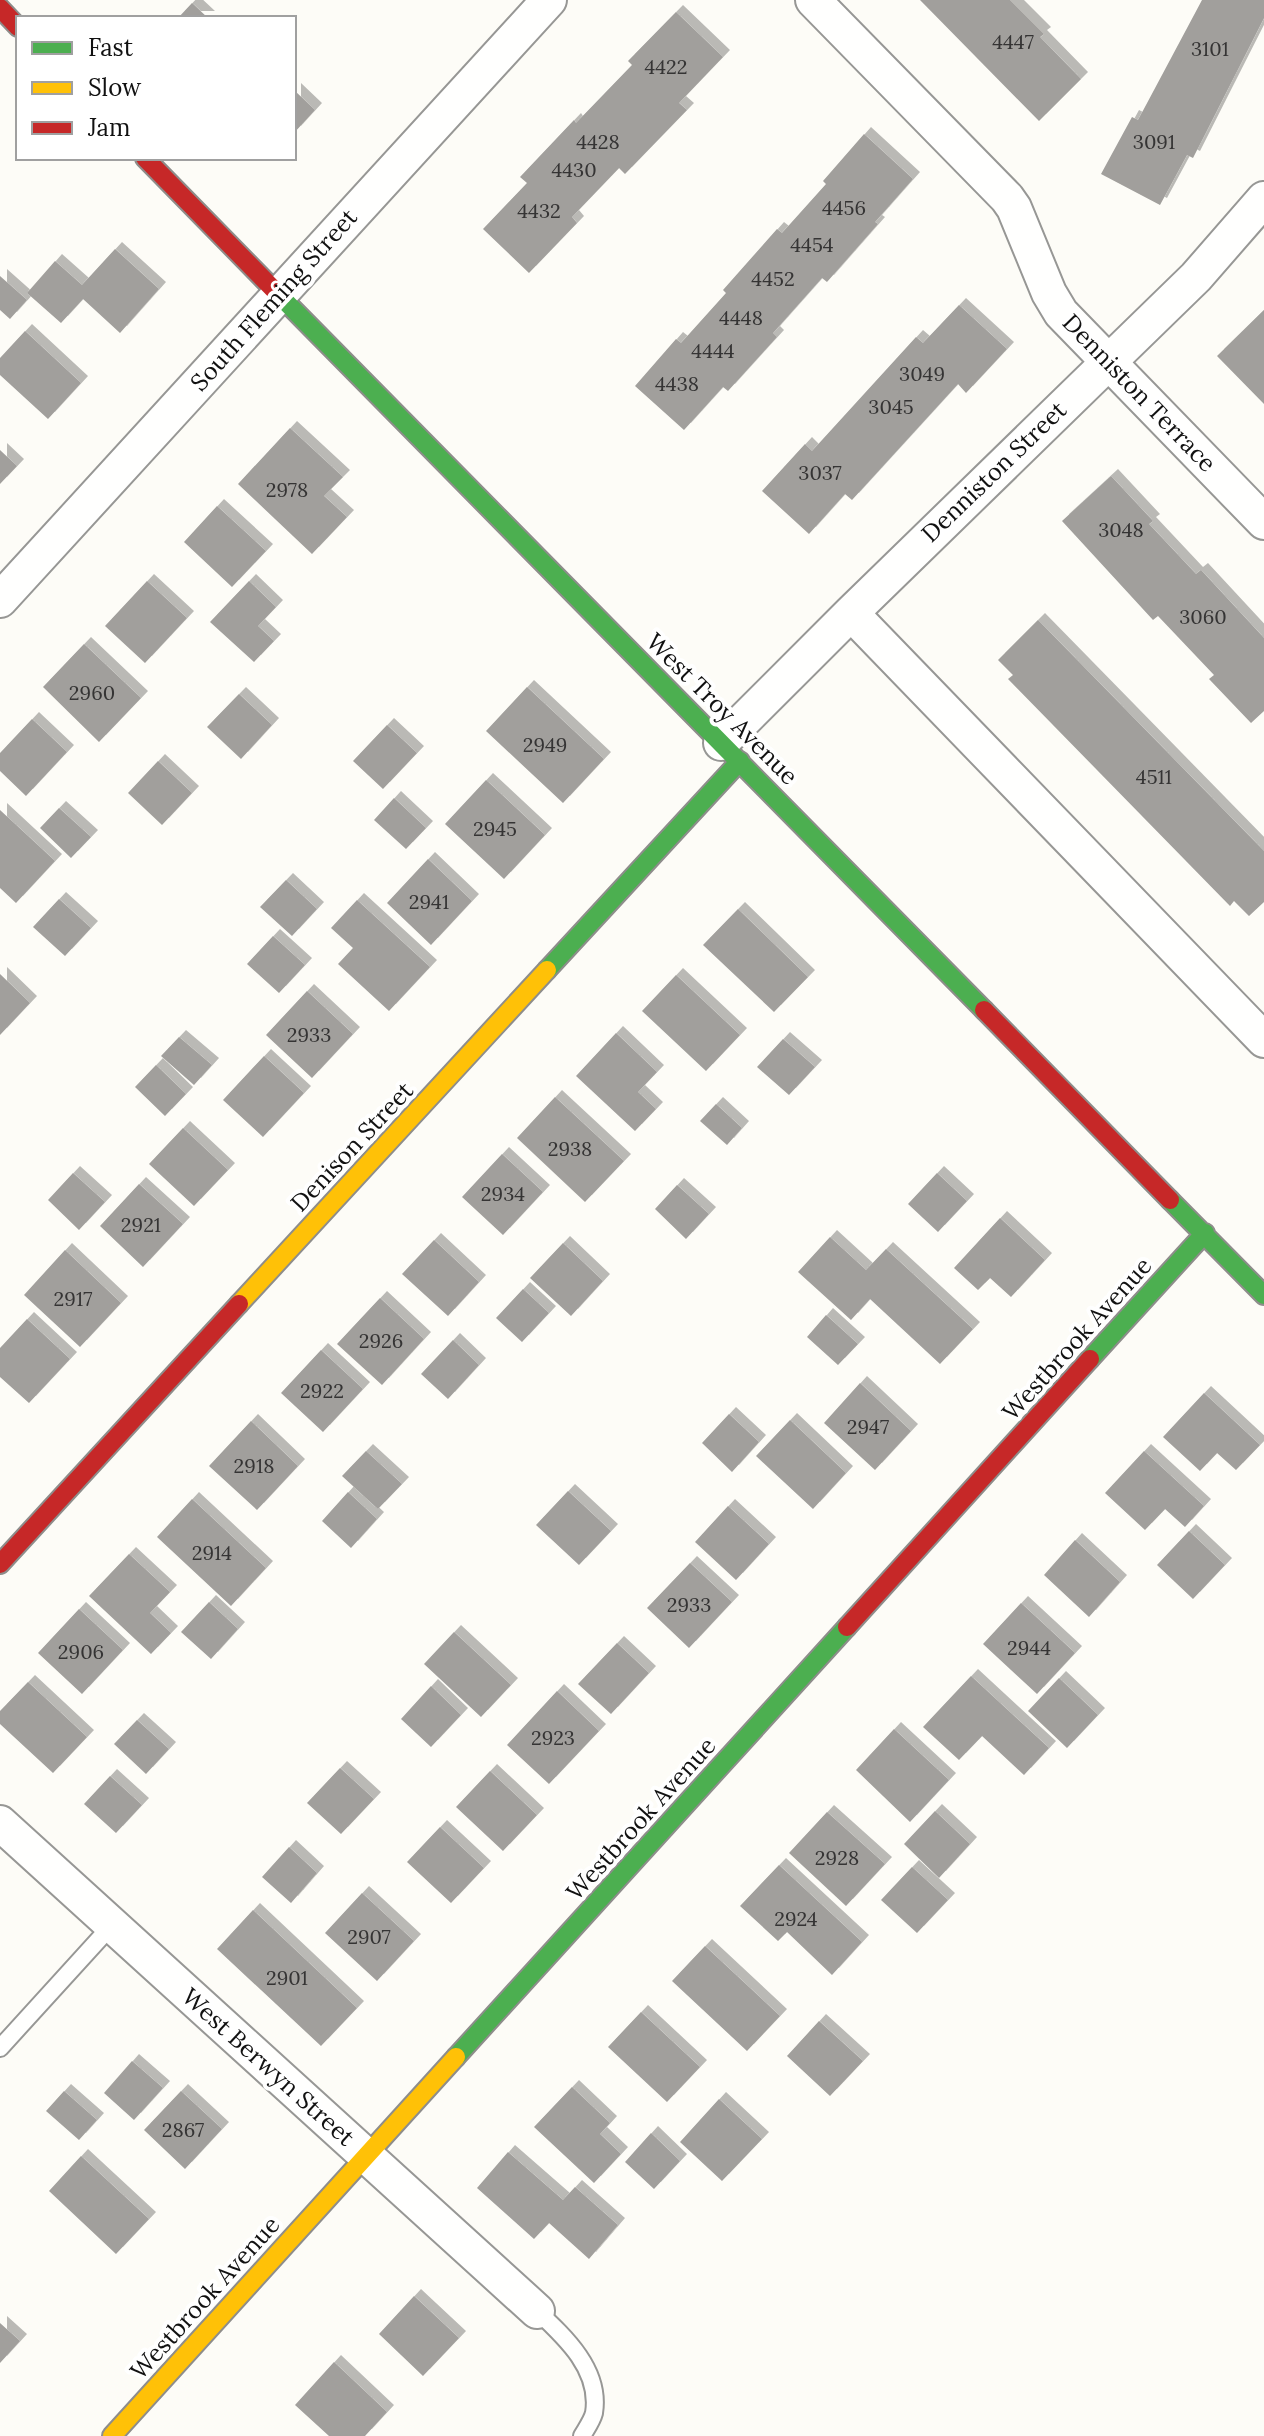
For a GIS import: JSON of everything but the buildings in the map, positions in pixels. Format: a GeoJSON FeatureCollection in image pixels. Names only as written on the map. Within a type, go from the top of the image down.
{"type":"FeatureCollection","features":[{"type":"Feature","properties":{"kind":"street","name":"South Fleming Street"},"geometry":{"type":"LineString","coordinates":[[0,600],[549,0]]}},
{"type":"Feature","properties":{"kind":"street","name":"Denniston Terrace"},"geometry":{"type":"LineString","coordinates":[[813,0],[1007,198],[1061,313],[1264,522]]}},
{"type":"Feature","properties":{"kind":"street"},"geometry":{"type":"LineString","coordinates":[[0,8],[16,25]]}},
{"type":"Feature","properties":{"kind":"street","name":"West Troy Avenue"},"geometry":{"type":"LineString","coordinates":[[147,160],[1264,1295]]}},
{"type":"Feature","properties":{"kind":"street","name":"Denniston Street"},"geometry":{"type":"LineString","coordinates":[[730,752],[851,613],[1196,277],[1264,199]]}},
{"type":"Feature","properties":{"kind":"street"},"geometry":{"type":"LineString","coordinates":[[851,613],[1264,1040]]}},
{"type":"Feature","properties":{"kind":"street","name":"Denison Street"},"geometry":{"type":"LineString","coordinates":[[0,1564],[730,752]]}},
{"type":"Feature","properties":{"kind":"street","name":"Westbrook Avenue"},"geometry":{"type":"LineString","coordinates":[[112,2436],[1205,1233]]}},
{"type":"Feature","properties":{"kind":"street","name":"West Berwyn Street"},"geometry":{"type":"LineString","coordinates":[[0,1823],[537,2311]]}},
{"type":"Feature","properties":{"kind":"lane"},"geometry":{"type":"LineString","coordinates":[[0,2048],[112,1925]]}},
{"type":"Feature","properties":{"kind":"lane"},"geometry":{"type":"LineString","coordinates":[[537,2311],[584,2362],[591,2382],[593,2415],[582,2436]]}},
{"type":"Feature","properties":{"kind":"traffic: fast"},"geometry":{"type":"LineString","coordinates":[[280,296],[984,1010]]}},
{"type":"Feature","properties":{"kind":"traffic: fast"},"geometry":{"type":"LineString","coordinates":[[547,970],[740,761]]}},
{"type":"Feature","properties":{"kind":"traffic: fast"},"geometry":{"type":"LineString","coordinates":[[1170,1200],[1264,1295]]}},
{"type":"Feature","properties":{"kind":"traffic: fast"},"geometry":{"type":"LineString","coordinates":[[1090,1359],[1205,1233]]}},
{"type":"Feature","properties":{"kind":"traffic: fast"},"geometry":{"type":"LineString","coordinates":[[456,2057],[847,1627]]}},
{"type":"Feature","properties":{"kind":"traffic: slow"},"geometry":{"type":"LineString","coordinates":[[239,1304],[547,970]]}},
{"type":"Feature","properties":{"kind":"traffic: slow"},"geometry":{"type":"LineString","coordinates":[[112,2436],[456,2057]]}},
{"type":"Feature","properties":{"kind":"traffic: jam"},"geometry":{"type":"LineString","coordinates":[[0,8],[16,25]]}},
{"type":"Feature","properties":{"kind":"traffic: jam"},"geometry":{"type":"LineString","coordinates":[[147,160],[280,296]]}},
{"type":"Feature","properties":{"kind":"traffic: jam"},"geometry":{"type":"LineString","coordinates":[[984,1010],[1170,1200]]}},
{"type":"Feature","properties":{"kind":"traffic: jam"},"geometry":{"type":"LineString","coordinates":[[0,1564],[239,1304]]}},
{"type":"Feature","properties":{"kind":"traffic: jam"},"geometry":{"type":"LineString","coordinates":[[847,1627],[1090,1359]]}}]}
